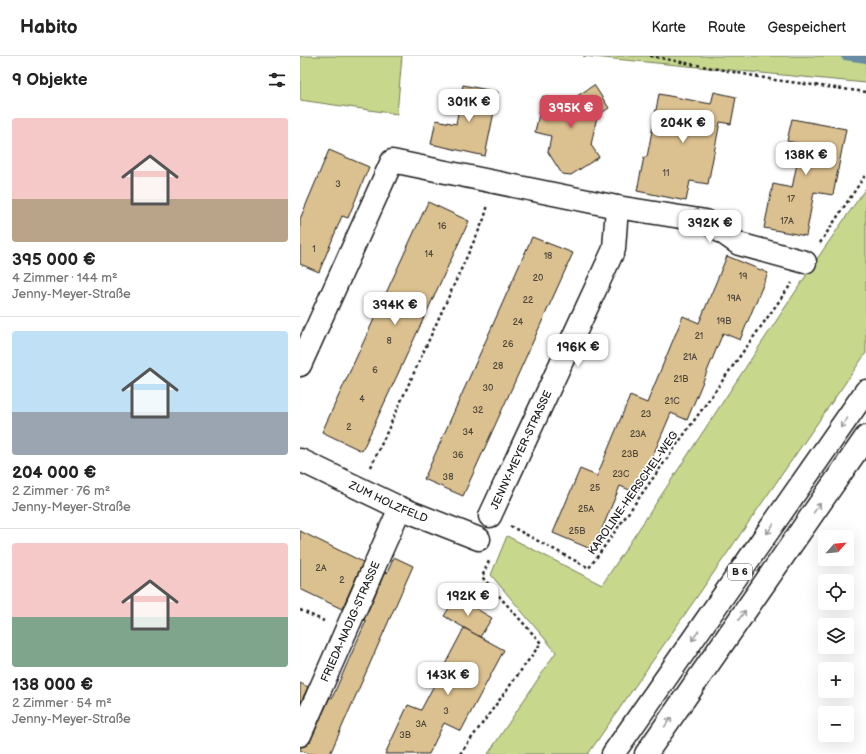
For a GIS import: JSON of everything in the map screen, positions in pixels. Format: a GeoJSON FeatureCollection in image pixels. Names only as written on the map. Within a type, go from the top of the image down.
{"type":"FeatureCollection","features":[{"type":"Feature","properties":{"kind":"main road"},"geometry":{"type":"LineString","coordinates":[[300,365],[392,161],[617,207],[706,221],[740,244],[805,262]]}},
{"type":"Feature","properties":{"kind":"main road","name":"JENNY-MEYER-STRASSE"},"geometry":{"type":"LineString","coordinates":[[490,516],[614,249],[617,207]]}},
{"type":"Feature","properties":{"kind":"main road","name":"B 6"},"geometry":{"type":"LineString","coordinates":[[613,754],[866,390]]}},
{"type":"Feature","properties":{"kind":"main road","name":"B 6"},"geometry":{"type":"LineString","coordinates":[[646,754],[866,437]]}},
{"type":"Feature","properties":{"kind":"main road","name":"ZUM HOLZFELD"},"geometry":{"type":"LineString","coordinates":[[300,460],[400,508],[479,539]]}},
{"type":"Feature","properties":{"kind":"main road","name":"FRIEDA-NADIG-STRASSE"},"geometry":{"type":"LineString","coordinates":[[300,734],[400,508]]}},
{"type":"Feature","properties":{"kind":"path"},"geometry":{"type":"LineString","coordinates":[[650,56],[775,80],[866,92]]}},
{"type":"Feature","properties":{"kind":"path","name":"KAROLINE-HERSCHEL-WEG"},"geometry":{"type":"LineString","coordinates":[[490,516],[589,568],[805,262],[821,242],[866,174]]}},
{"type":"Feature","properties":{"kind":"path"},"geometry":{"type":"LineString","coordinates":[[361,489],[484,218],[493,182]]}},
{"type":"Feature","properties":{"kind":"path"},"geometry":{"type":"LineString","coordinates":[[460,754],[541,643],[482,577],[489,560],[479,539]]}},
{"type":"Feature","properties":{"kind":"green space"},"geometry":{"type":"Polygon","coordinates":[[[300,56],[402,56],[397,114],[300,100],[300,56]]]}},
{"type":"Feature","properties":{"kind":"green space"},"geometry":{"type":"Polygon","coordinates":[[[583,56],[866,56],[866,83],[583,56]]]}},
{"type":"Feature","properties":{"kind":"green space"},"geometry":{"type":"Polygon","coordinates":[[[866,188],[866,353],[588,754],[488,754],[556,652],[491,575],[507,536],[602,585],[821,253],[866,188]]]}},
{"type":"Feature","properties":{"kind":"building"},"geometry":{"type":"Polygon","coordinates":[[[463,85],[498,92],[485,156],[431,144],[436,120],[456,124],[463,85]]]}},
{"type":"Feature","properties":{"kind":"building"},"geometry":{"type":"Polygon","coordinates":[[[594,85],[609,108],[597,116],[591,145],[599,157],[571,175],[562,174],[548,152],[551,136],[535,132],[543,96],[568,102],[594,85]]]}},
{"type":"Feature","properties":{"kind":"building"},"geometry":{"type":"Polygon","coordinates":[[[714,92],[736,97],[731,124],[720,122],[708,184],[690,181],[686,201],[637,191],[644,157],[647,157],[659,94],[711,104],[714,92]]]}},
{"type":"Feature","properties":{"kind":"building"},"geometry":{"type":"Polygon","coordinates":[[[792,119],[846,129],[833,195],[814,192],[806,236],[764,228],[773,184],[792,188],[801,144],[787,141],[792,119]]]}},
{"type":"Feature","properties":{"kind":"building"},"geometry":{"type":"Polygon","coordinates":[[[329,150],[369,167],[348,218],[342,216],[319,272],[300,264],[300,219],[329,150]]]}},
{"type":"Feature","properties":{"kind":"building"},"geometry":{"type":"Polygon","coordinates":[[[428,202],[469,221],[362,451],[322,432],[428,202]]]}},
{"type":"Feature","properties":{"kind":"building"},"geometry":{"type":"Polygon","coordinates":[[[532,237],[573,253],[463,496],[424,479],[532,237]]]}},
{"type":"Feature","properties":{"kind":"building"},"geometry":{"type":"Polygon","coordinates":[[[727,256],[768,273],[740,340],[723,333],[687,420],[671,413],[637,493],[620,486],[593,550],[553,533],[580,469],[597,476],[630,396],[647,403],[683,316],[699,323],[727,256]]]}},
{"type":"Feature","properties":{"kind":"building"},"geometry":{"type":"Polygon","coordinates":[[[300,531],[363,562],[342,609],[300,589],[300,531]]]}},
{"type":"Feature","properties":{"kind":"building"},"geometry":{"type":"Polygon","coordinates":[[[394,557],[413,566],[330,754],[310,754],[300,750],[300,747],[307,745],[311,740],[330,697],[332,698],[366,621],[364,620],[385,572],[387,573],[394,557]]]}},
{"type":"Feature","properties":{"kind":"building"},"geometry":{"type":"Polygon","coordinates":[[[456,597],[492,618],[480,637],[444,616],[456,597]]]}},
{"type":"Feature","properties":{"kind":"building"},"geometry":{"type":"Polygon","coordinates":[[[464,628],[504,650],[461,731],[444,723],[429,754],[385,754],[408,705],[421,710],[464,628]]]}},
{"type":"Feature","properties":{"kind":"building"},"geometry":{"type":"Polygon","coordinates":[[[300,683],[308,687],[300,704],[300,683]]]}},
{"type":"Feature","properties":{"kind":"waterway"},"geometry":{"type":"LineString","coordinates":[[845,56],[866,59]]}}]}
